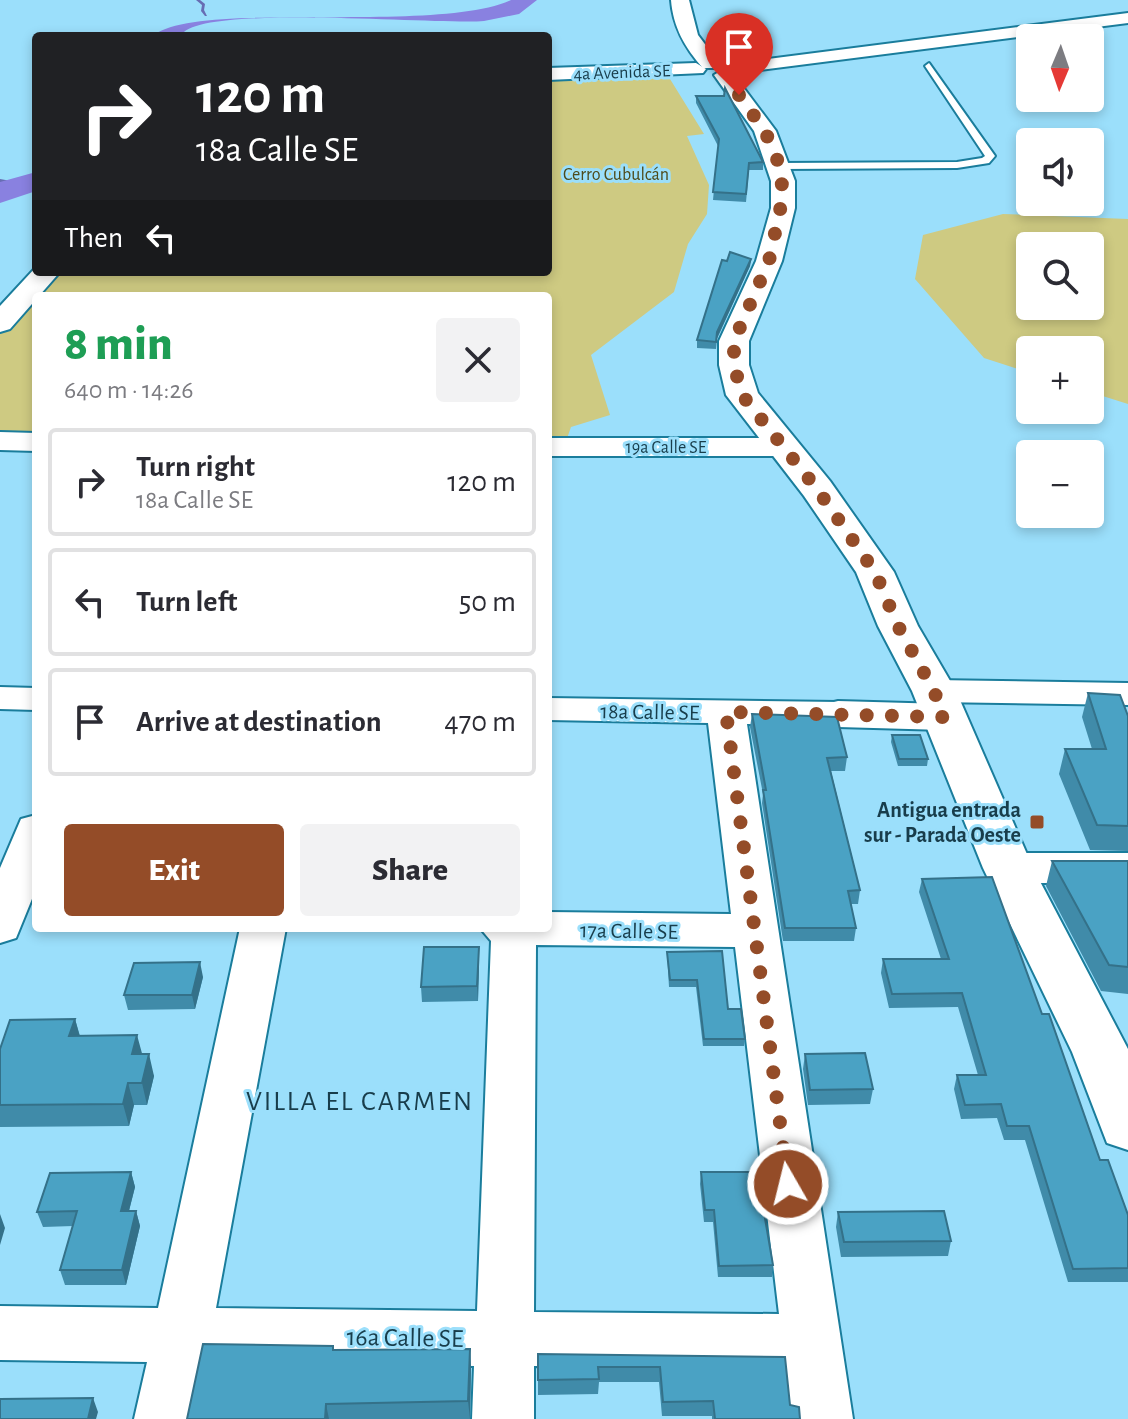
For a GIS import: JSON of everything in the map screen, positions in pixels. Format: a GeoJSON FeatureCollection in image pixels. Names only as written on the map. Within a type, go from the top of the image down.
{"type":"FeatureCollection","features":[{"type":"Feature","properties":{"kind":"main road"},"geometry":{"type":"LineString","coordinates":[[680,0],[680,20],[698,52],[716,69],[765,131],[780,166],[783,208],[769,261],[734,341],[734,365],[742,395],[847,529],[875,572],[898,626],[939,704],[1008,868],[1115,1053],[1128,1126]]}},
{"type":"Feature","properties":{"kind":"main road","name":"4a Avenida SE"},"geometry":{"type":"LineString","coordinates":[[552,74],[716,69]]}},
{"type":"Feature","properties":{"kind":"main road"},"geometry":{"type":"LineString","coordinates":[[0,323],[42,276]]}},
{"type":"Feature","properties":{"kind":"main road","name":"18a Calle SE"},"geometry":{"type":"LineString","coordinates":[[838,714],[939,704]]}},
{"type":"Feature","properties":{"kind":"street"},"geometry":{"type":"LineString","coordinates":[[716,69],[1128,18]]}},
{"type":"Feature","properties":{"kind":"street"},"geometry":{"type":"LineString","coordinates":[[0,441],[32,442]]}},
{"type":"Feature","properties":{"kind":"street","name":"19a Calle SE"},"geometry":{"type":"LineString","coordinates":[[552,447],[784,447]]}},
{"type":"Feature","properties":{"kind":"street"},"geometry":{"type":"LineString","coordinates":[[939,704],[1128,694]]}},
{"type":"Feature","properties":{"kind":"street"},"geometry":{"type":"LineString","coordinates":[[0,698],[32,699]]}},
{"type":"Feature","properties":{"kind":"street","name":"18a Calle SE"},"geometry":{"type":"LineString","coordinates":[[552,709],[838,714]]}},
{"type":"Feature","properties":{"kind":"street"},"geometry":{"type":"LineString","coordinates":[[726,712],[809,1342],[822,1419]]}},
{"type":"Feature","properties":{"kind":"street"},"geometry":{"type":"LineString","coordinates":[[10,923],[32,843]]}},
{"type":"Feature","properties":{"kind":"street"},"geometry":{"type":"LineString","coordinates":[[1008,868],[1128,868]]}},
{"type":"Feature","properties":{"kind":"street","name":"17a Calle SE"},"geometry":{"type":"LineString","coordinates":[[552,928],[754,931]]}},
{"type":"Feature","properties":{"kind":"street"},"geometry":{"type":"LineString","coordinates":[[165,1419],[262,932]]}},
{"type":"Feature","properties":{"kind":"street"},"geometry":{"type":"LineString","coordinates":[[503,1419],[514,932]]}},
{"type":"Feature","properties":{"kind":"street","name":"16a Calle SE"},"geometry":{"type":"LineString","coordinates":[[0,1333],[809,1342]]}},
{"type":"Feature","properties":{"kind":"lane"},"geometry":{"type":"LineString","coordinates":[[780,166],[957,165],[985,161],[990,156],[929,66]]}},
{"type":"Feature","properties":{"kind":"green space","name":"Cerro Cubulcán"},"geometry":{"type":"Polygon","coordinates":[[[637,76],[670,79],[704,134],[687,136],[709,185],[707,214],[688,244],[674,292],[591,355],[610,415],[571,427],[565,444],[552,444],[552,292],[32,292],[32,438],[0,438],[0,327],[45,276],[552,276],[552,77],[637,76]]]}},
{"type":"Feature","properties":{"kind":"green space"},"geometry":{"type":"Polygon","coordinates":[[[1003,214],[1128,219],[1128,404],[1104,396],[1104,336],[1016,336],[1016,368],[984,358],[915,279],[923,235],[1003,214]]]}},
{"type":"Feature","properties":{"kind":"building"},"geometry":{"type":"Polygon","coordinates":[[[725,88],[763,162],[749,163],[746,194],[713,192],[719,139],[696,96],[724,96],[725,88]]]}},
{"type":"Feature","properties":{"kind":"building"},"geometry":{"type":"Polygon","coordinates":[[[730,252],[751,259],[717,332],[716,342],[697,340],[722,260],[727,261],[730,252]]]}},
{"type":"Feature","properties":{"kind":"building"},"geometry":{"type":"Polygon","coordinates":[[[1088,693],[1120,695],[1128,716],[1128,826],[1097,825],[1065,749],[1106,749],[1088,693]]]}},
{"type":"Feature","properties":{"kind":"building"},"geometry":{"type":"Polygon","coordinates":[[[752,714],[837,717],[847,757],[827,758],[860,890],[848,891],[856,928],[785,928],[752,714]]]}},
{"type":"Feature","properties":{"kind":"building"},"geometry":{"type":"Polygon","coordinates":[[[892,735],[920,735],[928,759],[899,759],[892,735]]]}},
{"type":"Feature","properties":{"kind":"building"},"geometry":{"type":"Polygon","coordinates":[[[1052,861],[1128,861],[1128,967],[1109,965],[1052,861]]]}},
{"type":"Feature","properties":{"kind":"building"},"geometry":{"type":"Polygon","coordinates":[[[992,877],[1042,1014],[1049,1014],[1100,1160],[1108,1160],[1128,1215],[1128,1268],[1073,1269],[1029,1126],[1007,1126],[1001,1104],[965,1105],[957,1075],[986,1075],[962,993],[892,994],[883,959],[949,959],[922,879],[992,877]]]}},
{"type":"Feature","properties":{"kind":"building"},"geometry":{"type":"Polygon","coordinates":[[[424,947],[479,947],[477,986],[421,987],[424,947]]]}},
{"type":"Feature","properties":{"kind":"building"},"geometry":{"type":"Polygon","coordinates":[[[722,951],[728,1009],[741,1009],[745,1039],[704,1039],[697,980],[670,980],[667,952],[722,951]]]}},
{"type":"Feature","properties":{"kind":"building"},"geometry":{"type":"Polygon","coordinates":[[[200,962],[192,995],[124,995],[134,963],[200,962]]]}},
{"type":"Feature","properties":{"kind":"building"},"geometry":{"type":"Polygon","coordinates":[[[75,1019],[69,1036],[137,1035],[132,1054],[149,1054],[142,1083],[128,1083],[123,1104],[0,1105],[0,1049],[10,1020],[75,1019]]]}},
{"type":"Feature","properties":{"kind":"building"},"geometry":{"type":"Polygon","coordinates":[[[865,1053],[873,1089],[810,1090],[805,1054],[865,1053]]]}},
{"type":"Feature","properties":{"kind":"building"},"geometry":{"type":"Polygon","coordinates":[[[131,1172],[121,1211],[136,1211],[122,1270],[60,1270],[77,1211],[37,1212],[50,1173],[131,1172]]]}},
{"type":"Feature","properties":{"kind":"building"},"geometry":{"type":"Polygon","coordinates":[[[701,1172],[757,1172],[773,1265],[719,1266],[714,1210],[705,1210],[701,1172]]]}},
{"type":"Feature","properties":{"kind":"building"},"geometry":{"type":"Polygon","coordinates":[[[944,1211],[951,1241],[844,1242],[838,1212],[944,1211]]]}},
{"type":"Feature","properties":{"kind":"building"},"geometry":{"type":"Polygon","coordinates":[[[203,1344],[333,1346],[333,1350],[470,1349],[468,1401],[326,1404],[325,1419],[187,1419],[203,1344]]]}},
{"type":"Feature","properties":{"kind":"building"},"geometry":{"type":"Polygon","coordinates":[[[538,1354],[785,1357],[790,1405],[799,1407],[800,1419],[715,1419],[713,1401],[663,1402],[660,1367],[598,1367],[599,1379],[538,1380],[538,1354]]]}},
{"type":"Feature","properties":{"kind":"building"},"geometry":{"type":"Polygon","coordinates":[[[93,1398],[88,1419],[0,1419],[0,1399],[93,1398]]]}},
{"type":"Feature","properties":{"kind":"waterway"},"geometry":{"type":"LineString","coordinates":[[198,0],[204,5],[202,10],[206,15]]}},
{"type":"Feature","properties":{"kind":"waterway"},"geometry":{"type":"LineString","coordinates":[[169,32],[180,23],[202,16],[234,12],[313,11],[457,16],[511,9],[526,0]]}},
{"type":"Feature","properties":{"kind":"waterway"},"geometry":{"type":"LineString","coordinates":[[0,181],[22,185]]}},
{"type":"Feature","properties":{"kind":"waterway"},"geometry":{"type":"LineString","coordinates":[[0,193],[32,182]]}},
{"type":"Feature","properties":{"kind":"place","name":"Antigua entrada sur - Parada Oeste"},"geometry":{"type":"Point","coordinates":[1037,822]}},
{"type":"Feature","properties":{"kind":"district","name":"VILLA EL CARMEN"},"geometry":{"type":"Point","coordinates":[360,1100]}},
{"type":"Feature","properties":{"kind":"route"},"geometry":{"type":"LineString","coordinates":[[739,95],[765,131],[783,181],[783,208],[769,261],[734,341],[734,365],[742,395],[832,509],[875,572],[898,626],[934,691],[944,717],[726,712],[788,1184]]}}]}
